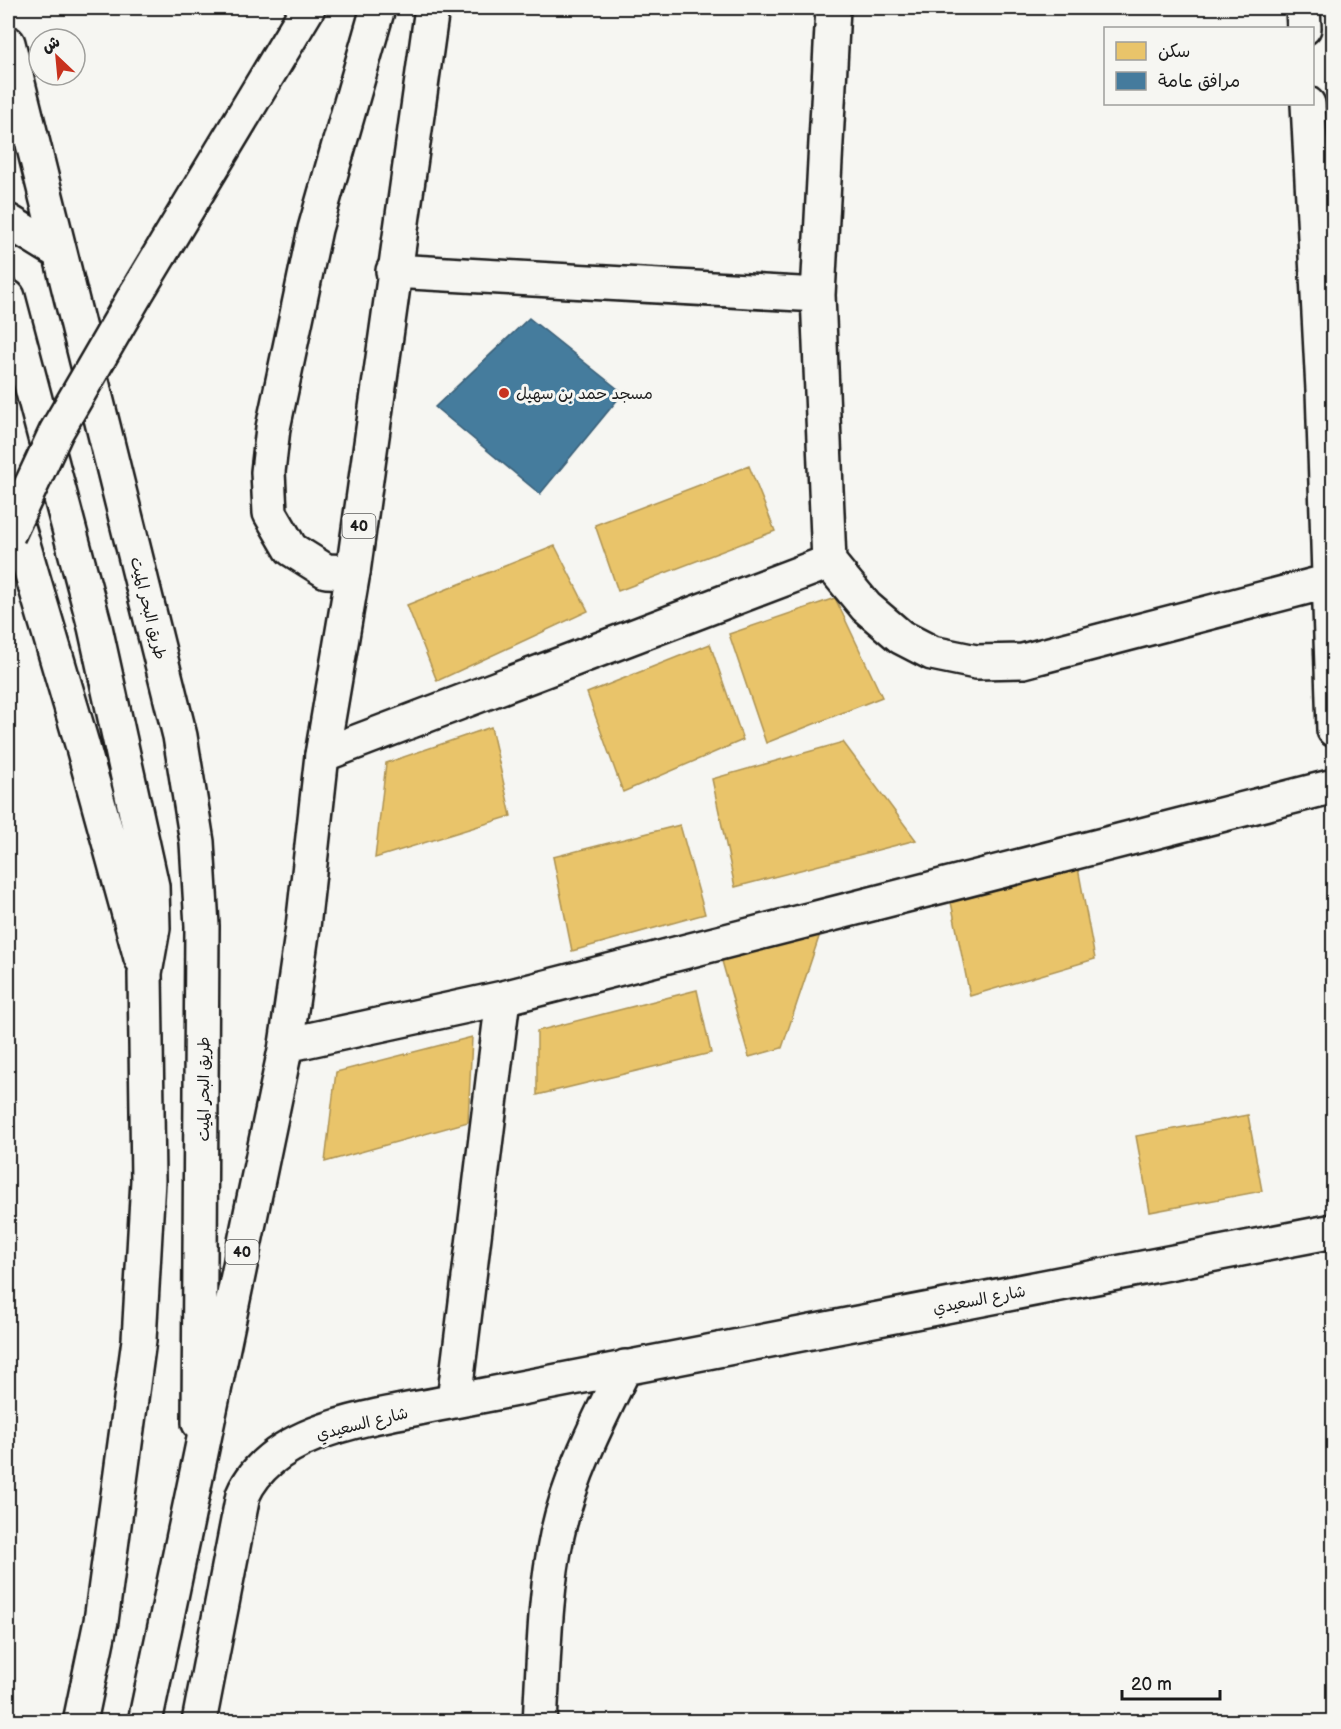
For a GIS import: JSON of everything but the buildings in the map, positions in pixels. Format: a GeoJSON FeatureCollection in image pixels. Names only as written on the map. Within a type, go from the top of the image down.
{"type":"FeatureCollection","features":[{"type":"Feature","properties":{"kind":"main road"},"geometry":{"type":"LineString","coordinates":[[8,535],[56,432],[308,8]]}},
{"type":"Feature","properties":{"kind":"main road"},"geometry":{"type":"LineString","coordinates":[[353,572],[326,571],[291,549],[270,513],[268,472],[273,428],[310,251],[378,8]]}},
{"type":"Feature","properties":{"kind":"main road","name":"40"},"geometry":{"type":"LineString","coordinates":[[145,1722],[286,1045],[303,927],[322,755],[353,572],[393,271],[432,8]]}},
{"type":"Feature","properties":{"kind":"main road"},"geometry":{"type":"LineString","coordinates":[[833,8],[818,295],[828,562],[866,607],[901,637],[932,653],[976,662],[1023,662],[1330,581]]}},
{"type":"Feature","properties":{"kind":"main road"},"geometry":{"type":"LineString","coordinates":[[1303,8],[1304,27]]}},
{"type":"Feature","properties":{"kind":"main road","name":"طريق البحر الميت"},"geometry":{"type":"LineString","coordinates":[[8,43],[57,251],[180,736],[196,842],[202,926],[199,1460]]}},
{"type":"Feature","properties":{"kind":"main road"},"geometry":{"type":"LineString","coordinates":[[1308,105],[1328,389],[1334,730]]}},
{"type":"Feature","properties":{"kind":"main road"},"geometry":{"type":"LineString","coordinates":[[8,221],[57,251]]}},
{"type":"Feature","properties":{"kind":"main road"},"geometry":{"type":"LineString","coordinates":[[393,271],[818,295]]}},
{"type":"Feature","properties":{"kind":"main road"},"geometry":{"type":"LineString","coordinates":[[8,297],[95,627],[152,886],[153,928],[145,973],[148,1180],[139,1340],[101,1620],[81,1722]]}},
{"type":"Feature","properties":{"kind":"main road"},"geometry":{"type":"LineString","coordinates":[[8,493],[82,744],[145,973]]}},
{"type":"Feature","properties":{"kind":"main road"},"geometry":{"type":"LineString","coordinates":[[322,755],[828,562]]}},
{"type":"Feature","properties":{"kind":"main road"},"geometry":{"type":"LineString","coordinates":[[286,1045],[503,998],[1334,786]]}},
{"type":"Feature","properties":{"kind":"main road"},"geometry":{"type":"LineString","coordinates":[[454,1401],[503,998]]}},
{"type":"Feature","properties":{"kind":"main road","name":"شارع السعيدي"},"geometry":{"type":"LineString","coordinates":[[199,1722],[243,1495],[258,1470],[276,1453],[302,1439],[339,1426],[625,1366],[1334,1231]]}},
{"type":"Feature","properties":{"kind":"main road"},"geometry":{"type":"LineString","coordinates":[[540,1722],[547,1599],[557,1534],[586,1446],[625,1366]]}},
{"type":"Feature","properties":{"kind":"place","name":"مسجد حمد بن سهيل"},"geometry":{"type":"Point","coordinates":[504,393]}}]}
